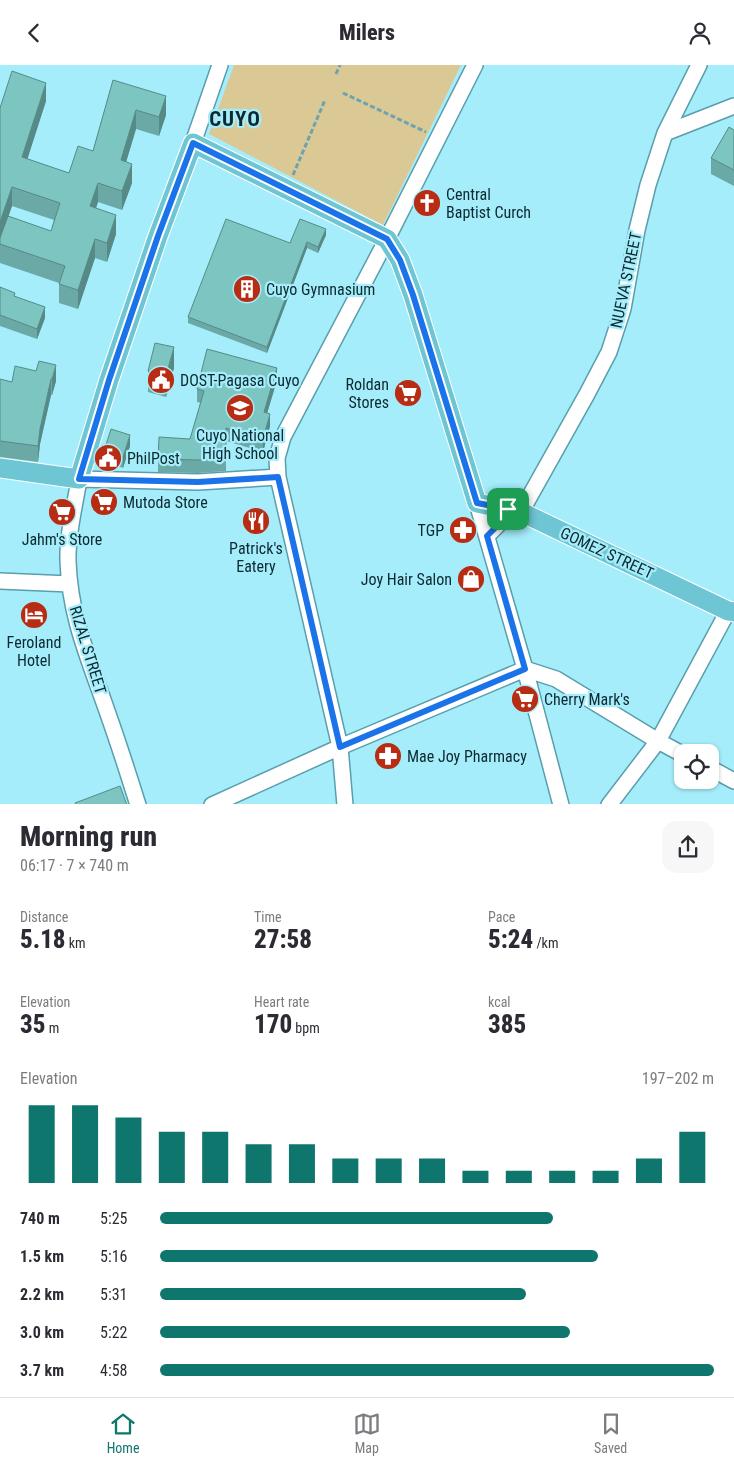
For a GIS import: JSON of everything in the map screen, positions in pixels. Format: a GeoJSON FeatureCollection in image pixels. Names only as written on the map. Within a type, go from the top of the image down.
{"type":"FeatureCollection","features":[{"type":"Feature","properties":{"kind":"main road"},"geometry":{"type":"LineString","coordinates":[[193,143],[387,239],[400,260],[413,295],[477,503]]}},
{"type":"Feature","properties":{"kind":"main road","name":"RIZAL STREET"},"geometry":{"type":"LineString","coordinates":[[79,479],[115,363],[158,236],[193,143]]}},
{"type":"Feature","properties":{"kind":"main road"},"geometry":{"type":"LineString","coordinates":[[0,468],[79,479]]}},
{"type":"Feature","properties":{"kind":"main road","name":"GOMEZ STREET"},"geometry":{"type":"LineString","coordinates":[[477,503],[515,511],[731,611]]}},
{"type":"Feature","properties":{"kind":"street","name":"RIZAL STREET"},"geometry":{"type":"LineString","coordinates":[[193,143],[220,65]]}},
{"type":"Feature","properties":{"kind":"street"},"geometry":{"type":"LineString","coordinates":[[345,804],[340,747],[278,477],[276,458],[283,437],[387,239],[474,65]]}},
{"type":"Feature","properties":{"kind":"street","name":"NUEVA STREET"},"geometry":{"type":"LineString","coordinates":[[487,536],[515,511],[588,394],[609,352],[623,309],[637,230],[648,185],[665,133],[699,65]]}},
{"type":"Feature","properties":{"kind":"street"},"geometry":{"type":"LineString","coordinates":[[665,133],[734,106]]}},
{"type":"Feature","properties":{"kind":"street"},"geometry":{"type":"LineString","coordinates":[[79,479],[198,482],[278,477]]}},
{"type":"Feature","properties":{"kind":"street","name":"RIZAL STREET"},"geometry":{"type":"LineString","coordinates":[[79,479],[69,540],[68,560],[78,630],[138,804]]}},
{"type":"Feature","properties":{"kind":"street"},"geometry":{"type":"LineString","coordinates":[[477,503],[525,669],[561,804]]}},
{"type":"Feature","properties":{"kind":"street"},"geometry":{"type":"LineString","coordinates":[[0,581],[70,584]]}},
{"type":"Feature","properties":{"kind":"street"},"geometry":{"type":"LineString","coordinates":[[610,804],[658,741],[731,611]]}},
{"type":"Feature","properties":{"kind":"street"},"geometry":{"type":"LineString","coordinates":[[214,804],[340,747],[525,669],[556,679],[674,750]]}},
{"type":"Feature","properties":{"kind":"street"},"geometry":{"type":"LineString","coordinates":[[719,774],[734,781]]}},
{"type":"Feature","properties":{"kind":"path"},"geometry":{"type":"LineString","coordinates":[[336,74],[340,65]]}},
{"type":"Feature","properties":{"kind":"path"},"geometry":{"type":"LineString","coordinates":[[343,93],[438,137]]}},
{"type":"Feature","properties":{"kind":"path"},"geometry":{"type":"LineString","coordinates":[[287,189],[325,100]]}},
{"type":"Feature","properties":{"kind":"shaded area"},"geometry":{"type":"Polygon","coordinates":[[[234,65],[461,65],[383,225],[209,134],[234,65]]]}},
{"type":"Feature","properties":{"kind":"building"},"geometry":{"type":"Polygon","coordinates":[[[12,71],[46,83],[22,157],[69,173],[78,146],[93,151],[113,80],[166,96],[159,117],[136,110],[121,160],[132,164],[122,191],[98,183],[90,206],[116,215],[107,243],[95,239],[78,290],[59,284],[65,266],[0,244],[0,238],[8,216],[51,231],[60,203],[12,187],[0,222],[0,108],[12,71]]]}},
{"type":"Feature","properties":{"kind":"building"},"geometry":{"type":"Polygon","coordinates":[[[729,127],[734,130],[734,170],[711,158],[729,127]]]}},
{"type":"Feature","properties":{"kind":"building","name":"Cuyo Gymnasium"},"geometry":{"type":"Polygon","coordinates":[[[226,219],[290,243],[300,219],[326,229],[318,247],[307,242],[267,347],[188,317],[226,219]]]}},
{"type":"Feature","properties":{"kind":"building"},"geometry":{"type":"Polygon","coordinates":[[[0,287],[15,293],[14,296],[45,307],[37,329],[0,315],[0,287]]]}},
{"type":"Feature","properties":{"kind":"building"},"geometry":{"type":"Polygon","coordinates":[[[155,343],[174,347],[166,376],[148,371],[155,343]]]}},
{"type":"Feature","properties":{"kind":"building","name":"Cuyo National High School"},"geometry":{"type":"Polygon","coordinates":[[[207,349],[277,368],[264,412],[270,414],[263,439],[226,428],[226,458],[198,460],[158,459],[159,437],[190,439],[204,391],[197,389],[207,349]]]}},
{"type":"Feature","properties":{"kind":"building"},"geometry":{"type":"Polygon","coordinates":[[[39,361],[56,365],[51,379],[38,446],[0,441],[0,379],[12,382],[15,366],[36,371],[39,361]]]}},
{"type":"Feature","properties":{"kind":"building"},"geometry":{"type":"Polygon","coordinates":[[[111,429],[130,435],[123,457],[104,451],[111,429]]]}},
{"type":"Feature","properties":{"kind":"building"},"geometry":{"type":"Polygon","coordinates":[[[120,786],[127,804],[76,804],[120,786]]]}},
{"type":"Feature","properties":{"kind":"place","name":"Central Baptist Curch"},"geometry":{"type":"Point","coordinates":[427,203]}},
{"type":"Feature","properties":{"kind":"place","name":"Cuyo Gymnasium"},"geometry":{"type":"Point","coordinates":[247,289]}},
{"type":"Feature","properties":{"kind":"place","name":"DOST-Pagasa Cuyo"},"geometry":{"type":"Point","coordinates":[161,380]}},
{"type":"Feature","properties":{"kind":"place","name":"Roldan Stores"},"geometry":{"type":"Point","coordinates":[408,393]}},
{"type":"Feature","properties":{"kind":"place","name":"Cuyo National High School"},"geometry":{"type":"Point","coordinates":[240,408]}},
{"type":"Feature","properties":{"kind":"place","name":"PhilPost"},"geometry":{"type":"Point","coordinates":[108,458]}},
{"type":"Feature","properties":{"kind":"place","name":"Mutoda Store"},"geometry":{"type":"Point","coordinates":[104,502]}},
{"type":"Feature","properties":{"kind":"place","name":"Jahm's Store"},"geometry":{"type":"Point","coordinates":[62,512]}},
{"type":"Feature","properties":{"kind":"place","name":"Patrick's Eatery"},"geometry":{"type":"Point","coordinates":[256,521]}},
{"type":"Feature","properties":{"kind":"place","name":"TGP"},"geometry":{"type":"Point","coordinates":[463,530]}},
{"type":"Feature","properties":{"kind":"place","name":"Joy Hair Salon"},"geometry":{"type":"Point","coordinates":[471,579]}},
{"type":"Feature","properties":{"kind":"place","name":"Feroland Hotel"},"geometry":{"type":"Point","coordinates":[34,615]}},
{"type":"Feature","properties":{"kind":"place","name":"Cherry Mark's"},"geometry":{"type":"Point","coordinates":[525,699]}},
{"type":"Feature","properties":{"kind":"place","name":"Mae Joy Pharmacy"},"geometry":{"type":"Point","coordinates":[388,756]}},
{"type":"Feature","properties":{"kind":"district","name":"CUYO"},"geometry":{"type":"Point","coordinates":[235,119]}},
{"type":"Feature","properties":{"kind":"route"},"geometry":{"type":"LineString","coordinates":[[193,143],[387,239],[400,260],[413,295],[477,503],[508,509],[504,518],[487,536],[525,669],[340,747],[278,477],[198,482],[79,479],[109,380],[158,236],[193,143]]}}]}
